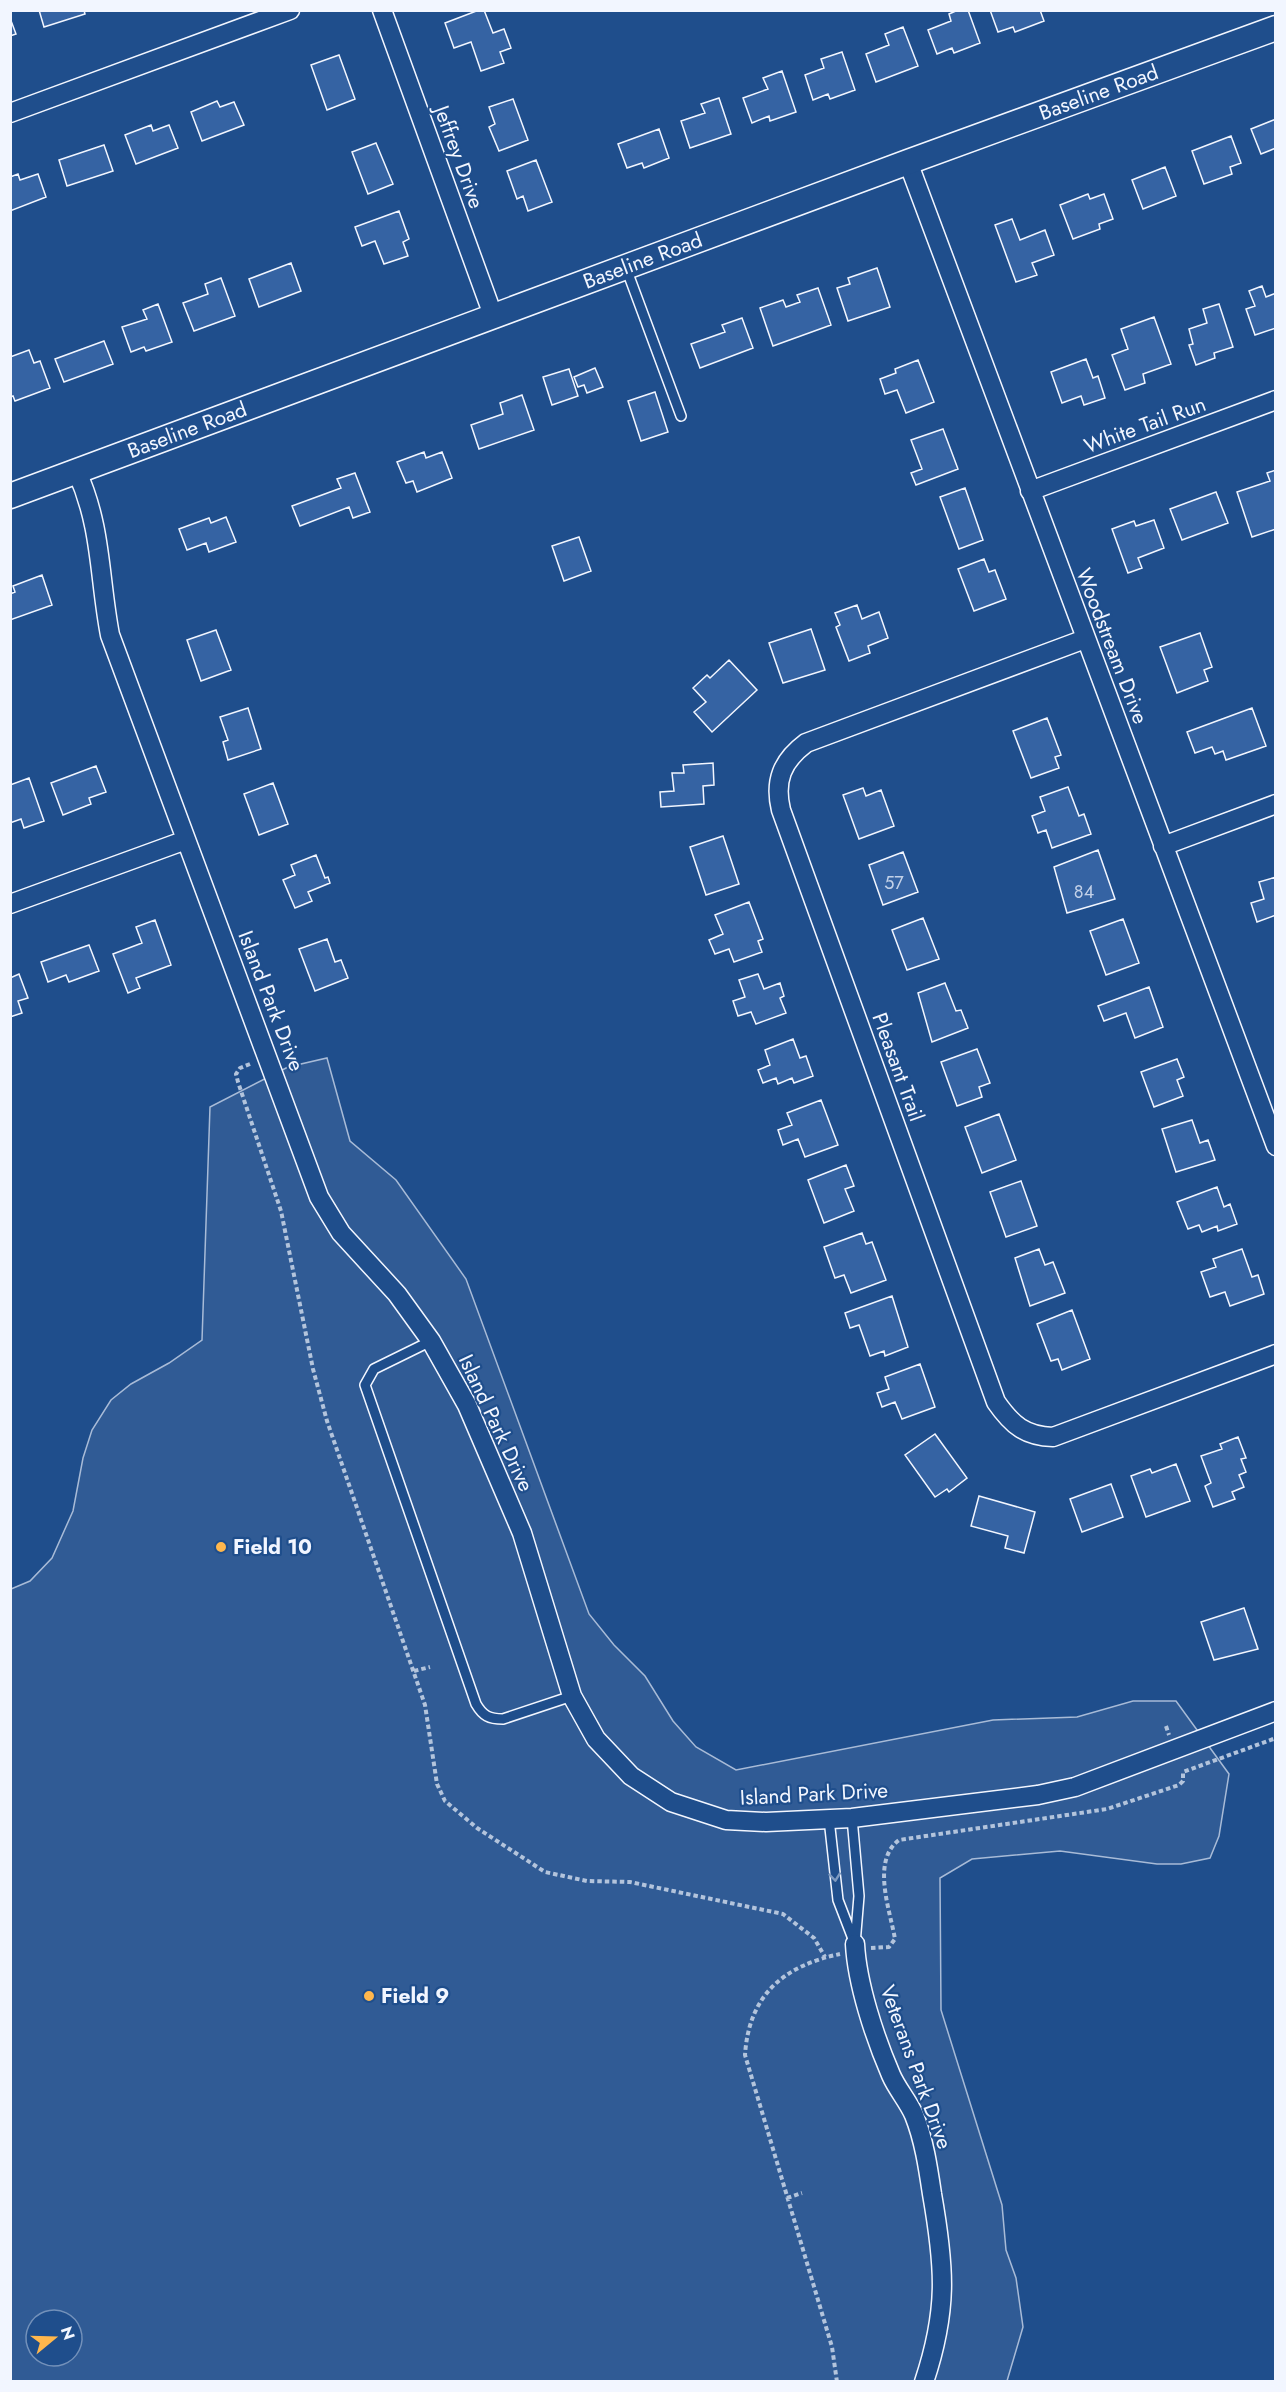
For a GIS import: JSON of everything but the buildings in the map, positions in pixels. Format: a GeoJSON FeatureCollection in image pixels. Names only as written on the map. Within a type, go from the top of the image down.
{"type":"FeatureCollection","features":[{"type":"Feature","properties":{"kind":"street"},"geometry":{"type":"LineString","coordinates":[[10,113],[290,10]]}},
{"type":"Feature","properties":{"kind":"street","name":"Jeffrey Drive"},"geometry":{"type":"LineString","coordinates":[[382,10],[494,318]]}},
{"type":"Feature","properties":{"kind":"street","name":"Baseline Road"},"geometry":{"type":"LineString","coordinates":[[10,496],[1275,28]]}},
{"type":"Feature","properties":{"kind":"street","name":"Woodstream Drive"},"geometry":{"type":"LineString","coordinates":[[908,162],[1275,1146]]}},
{"type":"Feature","properties":{"kind":"street","name":"White Tail Run"},"geometry":{"type":"LineString","coordinates":[[1030,491],[1275,400]]}},
{"type":"Feature","properties":{"kind":"street","name":"Island Park Drive"},"geometry":{"type":"LineString","coordinates":[[77,472],[94,521],[102,562],[103,599],[110,635],[319,1197],[341,1233],[397,1294],[431,1341],[467,1405],[522,1533],[572,1696],[596,1738],[631,1776],[671,1802],[726,1820],[766,1822],[852,1818],[1038,1795],[1075,1787],[1275,1711]]}},
{"type":"Feature","properties":{"kind":"street","name":"Pleasant Trail"},"geometry":{"type":"LineString","coordinates":[[1085,639],[806,743],[794,752],[783,766],[778,782],[781,810],[996,1402],[1008,1419],[1022,1431],[1036,1437],[1053,1437],[1275,1354]]}},
{"type":"Feature","properties":{"kind":"street"},"geometry":{"type":"LineString","coordinates":[[1163,846],[1275,804]]}},
{"type":"Feature","properties":{"kind":"street"},"geometry":{"type":"LineString","coordinates":[[10,904],[186,840]]}},
{"type":"Feature","properties":{"kind":"street","name":"Veterans Park Drive"},"geometry":{"type":"LineString","coordinates":[[855,1948],[866,1999],[891,2076],[913,2114],[925,2148],[943,2255],[944,2292],[937,2341],[924,2382]]}},
{"type":"Feature","properties":{"kind":"lane"},"geometry":{"type":"LineString","coordinates":[[626,268],[681,416]]}},
{"type":"Feature","properties":{"kind":"lane"},"geometry":{"type":"LineString","coordinates":[[431,1341],[374,1369],[365,1385],[476,1704],[481,1713],[492,1719],[503,1719],[572,1696]]}},
{"type":"Feature","properties":{"kind":"lane","name":"Veterans Park Drive"},"geometry":{"type":"LineString","coordinates":[[829,1818],[838,1900],[855,1948]]}},
{"type":"Feature","properties":{"kind":"lane","name":"Veterans Park Drive"},"geometry":{"type":"LineString","coordinates":[[852,1818],[859,1896],[855,1948]]}},
{"type":"Feature","properties":{"kind":"path"},"geometry":{"type":"LineString","coordinates":[[268,1056],[240,1068],[236,1074],[281,1211],[313,1369],[327,1421],[425,1705],[437,1784],[445,1801],[477,1828],[545,1872],[562,1877],[630,1882],[783,1914],[814,1938],[825,1957]]}},
{"type":"Feature","properties":{"kind":"path"},"geometry":{"type":"LineString","coordinates":[[414,1671],[430,1667]]}},
{"type":"Feature","properties":{"kind":"path"},"geometry":{"type":"LineString","coordinates":[[837,2382],[832,2347],[745,2055],[748,2026],[757,2006],[781,1977],[825,1957],[855,1948],[894,1944],[884,1864],[889,1847],[899,1840],[1107,1809],[1179,1785],[1184,1778],[1183,1772],[1275,1738]]}},
{"type":"Feature","properties":{"kind":"path"},"geometry":{"type":"LineString","coordinates":[[787,2198],[802,2193]]}},
{"type":"Feature","properties":{"kind":"shaded area"},"geometry":{"type":"Polygon","coordinates":[[[327,1058],[350,1141],[396,1180],[466,1279],[589,1614],[614,1645],[645,1676],[673,1721],[696,1747],[736,1770],[993,1720],[1077,1717],[1133,1701],[1176,1701],[1229,1774],[1219,1836],[1210,1858],[1181,1864],[1157,1864],[1060,1851],[972,1859],[940,1878],[941,2010],[1002,2205],[1006,2250],[1016,2278],[1023,2327],[1007,2381],[11,2381],[11,1589],[30,1581],[52,1558],[73,1511],[83,1458],[92,1430],[111,1400],[131,1384],[169,1363],[202,1340],[210,1107],[288,1067],[327,1058]]]}},
{"type":"Feature","properties":{"kind":"place","name":"Field 10"},"geometry":{"type":"Point","coordinates":[221,1547]}},
{"type":"Feature","properties":{"kind":"place","name":"Field 9"},"geometry":{"type":"Point","coordinates":[369,1996]}}]}
